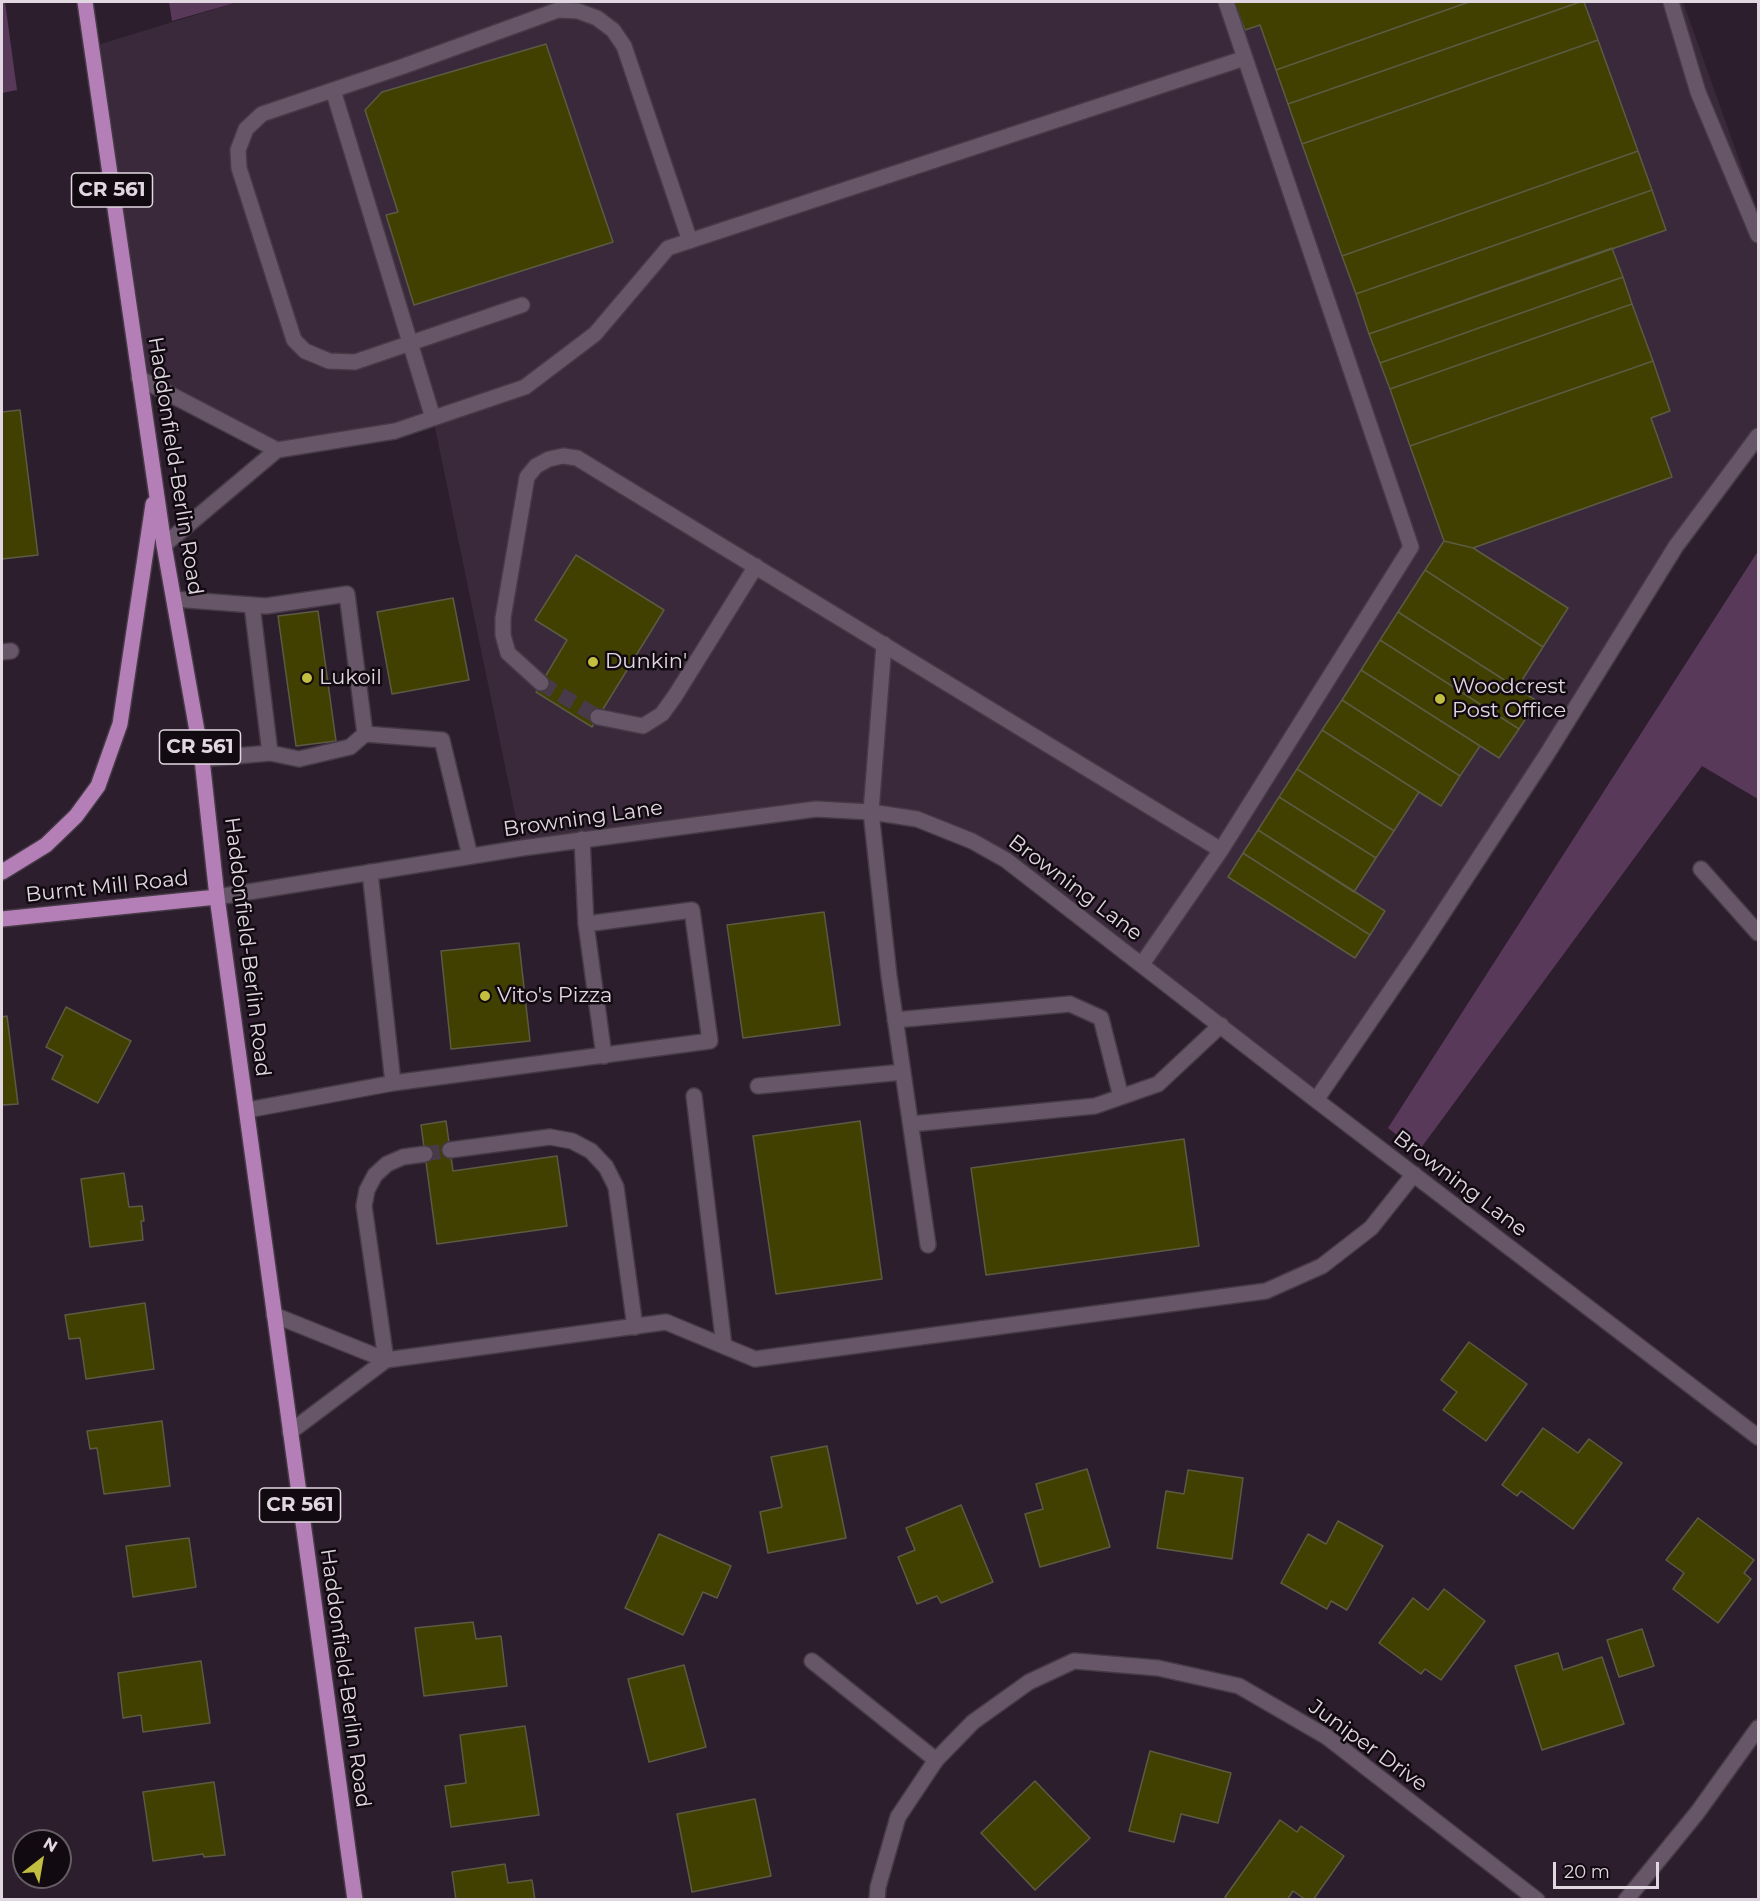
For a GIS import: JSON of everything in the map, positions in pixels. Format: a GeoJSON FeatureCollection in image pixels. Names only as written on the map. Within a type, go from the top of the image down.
{"type":"FeatureCollection","features":[{"type":"Feature","properties":{"kind":"main road","name":"Haddonfield-Berlin Road"},"geometry":{"type":"LineString","coordinates":[[84,2],[164,545],[202,759],[217,897],[355,1899]]}},
{"type":"Feature","properties":{"kind":"main road"},"geometry":{"type":"LineString","coordinates":[[2,872],[46,845],[76,816],[98,786],[120,724],[156,489]]}},
{"type":"Feature","properties":{"kind":"main road","name":"Burnt Mill Road"},"geometry":{"type":"LineString","coordinates":[[2,919],[217,897]]}},
{"type":"Feature","properties":{"kind":"street"},"geometry":{"type":"LineString","coordinates":[[1142,964],[1221,850],[1411,548],[1226,2]]}},
{"type":"Feature","properties":{"kind":"street"},"geometry":{"type":"LineString","coordinates":[[1671,2],[1698,92],[1758,235]]}},
{"type":"Feature","properties":{"kind":"street"},"geometry":{"type":"LineString","coordinates":[[522,305],[360,361],[339,363],[314,356],[294,340],[239,168],[238,155],[242,137],[251,122],[258,116],[558,10],[578,10],[597,18],[613,30],[624,46],[690,241]]}},
{"type":"Feature","properties":{"kind":"street"},"geometry":{"type":"LineString","coordinates":[[164,545],[277,450],[395,431],[525,387],[595,334],[668,248],[1245,58]]}},
{"type":"Feature","properties":{"kind":"street"},"geometry":{"type":"LineString","coordinates":[[333,90],[433,418]]}},
{"type":"Feature","properties":{"kind":"street"},"geometry":{"type":"LineString","coordinates":[[139,378],[277,450]]}},
{"type":"Feature","properties":{"kind":"street"},"geometry":{"type":"LineString","coordinates":[[1316,1100],[1420,948],[1541,763],[1676,546],[1758,436]]}},
{"type":"Feature","properties":{"kind":"street"},"geometry":{"type":"LineString","coordinates":[[541,683],[508,653],[503,635],[503,618],[527,477],[536,466],[549,459],[563,456],[577,458],[1221,850]]}},
{"type":"Feature","properties":{"kind":"street"},"geometry":{"type":"LineString","coordinates":[[598,717],[643,726],[662,714],[756,566]]}},
{"type":"Feature","properties":{"kind":"street"},"geometry":{"type":"LineString","coordinates":[[174,599],[266,606],[347,594],[366,734]]}},
{"type":"Feature","properties":{"kind":"street"},"geometry":{"type":"LineString","coordinates":[[252,605],[270,753]]}},
{"type":"Feature","properties":{"kind":"street"},"geometry":{"type":"LineString","coordinates":[[884,644],[871,812],[895,1020],[928,1245]]}},
{"type":"Feature","properties":{"kind":"street"},"geometry":{"type":"LineString","coordinates":[[202,759],[270,753],[299,759],[350,747],[366,734],[442,740],[470,856]]}},
{"type":"Feature","properties":{"kind":"street","name":"Browning Lane"},"geometry":{"type":"LineString","coordinates":[[217,897],[582,839],[816,809],[871,812],[917,819],[972,841],[1006,860],[1758,1437]]}},
{"type":"Feature","properties":{"kind":"street"},"geometry":{"type":"LineString","coordinates":[[582,839],[586,924],[604,1056]]}},
{"type":"Feature","properties":{"kind":"street"},"geometry":{"type":"LineString","coordinates":[[1701,869],[1758,933]]}},
{"type":"Feature","properties":{"kind":"street"},"geometry":{"type":"LineString","coordinates":[[370,872],[393,1083]]}},
{"type":"Feature","properties":{"kind":"street"},"geometry":{"type":"LineString","coordinates":[[247,1110],[393,1083],[710,1041],[692,910],[586,924]]}},
{"type":"Feature","properties":{"kind":"street"},"geometry":{"type":"LineString","coordinates":[[895,1020],[1070,1004],[1101,1018],[1121,1097]]}},
{"type":"Feature","properties":{"kind":"street"},"geometry":{"type":"LineString","coordinates":[[911,1124],[1095,1106],[1158,1084],[1221,1025]]}},
{"type":"Feature","properties":{"kind":"street"},"geometry":{"type":"LineString","coordinates":[[758,1086],[903,1071]]}},
{"type":"Feature","properties":{"kind":"street"},"geometry":{"type":"LineString","coordinates":[[694,1096],[724,1346]]}},
{"type":"Feature","properties":{"kind":"street"},"geometry":{"type":"LineString","coordinates":[[450,1150],[550,1137],[572,1141],[591,1152],[606,1167],[615,1187],[635,1327]]}},
{"type":"Feature","properties":{"kind":"street"},"geometry":{"type":"LineString","coordinates":[[386,1360],[364,1206],[375,1175],[387,1164],[403,1157],[425,1154]]}},
{"type":"Feature","properties":{"kind":"street"},"geometry":{"type":"LineString","coordinates":[[290,1432],[386,1360],[666,1322],[755,1359],[1266,1291],[1322,1266],[1371,1228],[1414,1174]]}},
{"type":"Feature","properties":{"kind":"street"},"geometry":{"type":"LineString","coordinates":[[274,1315],[386,1360]]}},
{"type":"Feature","properties":{"kind":"street"},"geometry":{"type":"LineString","coordinates":[[812,1661],[936,1760]]}},
{"type":"Feature","properties":{"kind":"street","name":"Juniper Drive"},"geometry":{"type":"LineString","coordinates":[[877,1899],[878,1887],[898,1817],[936,1760],[974,1722],[1029,1682],[1074,1661],[1158,1668],[1239,1686],[1327,1737],[1537,1899]]}},
{"type":"Feature","properties":{"kind":"street"},"geometry":{"type":"LineString","coordinates":[[1626,1899],[1697,1813],[1758,1728]]}},
{"type":"Feature","properties":{"kind":"shaded area"},"geometry":{"type":"Polygon","coordinates":[[[2,2],[5,2],[17,90],[2,93],[2,2]]]}},
{"type":"Feature","properties":{"kind":"shaded area"},"geometry":{"type":"Polygon","coordinates":[[[169,2],[238,2],[172,21],[169,2]]]}},
{"type":"Feature","properties":{"kind":"shaded area"},"geometry":{"type":"Polygon","coordinates":[[[238,2],[1683,2],[1758,213],[1758,436],[1676,546],[1316,1100],[1006,860],[917,819],[816,809],[522,848],[433,418],[277,450],[139,378],[91,47],[238,2]]]}},
{"type":"Feature","properties":{"kind":"shaded area"},"geometry":{"type":"Polygon","coordinates":[[[1758,551],[1758,799],[1702,766],[1418,1152],[1388,1128],[1758,551]]]}},
{"type":"Feature","properties":{"kind":"building"},"geometry":{"type":"Polygon","coordinates":[[[1234,2],[1469,2],[1276,70],[1260,25],[1245,30],[1234,2]]]}},
{"type":"Feature","properties":{"kind":"building"},"geometry":{"type":"Polygon","coordinates":[[[1469,2],[1580,2],[1288,104],[1276,70],[1469,2]]]}},
{"type":"Feature","properties":{"kind":"building"},"geometry":{"type":"Polygon","coordinates":[[[1584,2],[1598,40],[1302,144],[1288,104],[1584,2]]]}},
{"type":"Feature","properties":{"kind":"building"},"geometry":{"type":"Polygon","coordinates":[[[1598,40],[1638,151],[1342,256],[1302,144],[1598,40]]]}},
{"type":"Feature","properties":{"kind":"building"},"geometry":{"type":"Polygon","coordinates":[[[546,44],[613,242],[414,305],[386,215],[398,212],[365,110],[382,92],[546,44]]]}},
{"type":"Feature","properties":{"kind":"building"},"geometry":{"type":"Polygon","coordinates":[[[1638,151],[1652,190],[1356,294],[1342,256],[1638,151]]]}},
{"type":"Feature","properties":{"kind":"building"},"geometry":{"type":"Polygon","coordinates":[[[1652,190],[1666,230],[1369,334],[1356,294],[1652,190]]]}},
{"type":"Feature","properties":{"kind":"building"},"geometry":{"type":"Polygon","coordinates":[[[1612,248],[1623,277],[1380,363],[1369,334],[1612,248]]]}},
{"type":"Feature","properties":{"kind":"building"},"geometry":{"type":"Polygon","coordinates":[[[1623,277],[1632,304],[1390,389],[1380,363],[1623,277]]]}},
{"type":"Feature","properties":{"kind":"building"},"geometry":{"type":"Polygon","coordinates":[[[1632,304],[1653,361],[1410,446],[1390,389],[1632,304]]]}},
{"type":"Feature","properties":{"kind":"building"},"geometry":{"type":"Polygon","coordinates":[[[1653,361],[1670,411],[1651,418],[1672,477],[1473,548],[1444,541],[1410,446],[1653,361]]]}},
{"type":"Feature","properties":{"kind":"building"},"geometry":{"type":"Polygon","coordinates":[[[20,410],[38,555],[2,559],[2,412],[20,410]]]}},
{"type":"Feature","properties":{"kind":"building"},"geometry":{"type":"Polygon","coordinates":[[[1444,541],[1473,548],[1568,608],[1543,647],[1425,570],[1444,541]]]}},
{"type":"Feature","properties":{"kind":"building","name":"Dunkin'"},"geometry":{"type":"Polygon","coordinates":[[[576,555],[664,610],[592,727],[536,692],[567,640],[535,620],[576,555]]]}},
{"type":"Feature","properties":{"kind":"building"},"geometry":{"type":"Polygon","coordinates":[[[1425,570],[1543,647],[1517,688],[1398,612],[1425,570]]]}},
{"type":"Feature","properties":{"kind":"building"},"geometry":{"type":"Polygon","coordinates":[[[453,598],[469,680],[392,694],[377,612],[453,598]]]}},
{"type":"Feature","properties":{"kind":"building","name":"Lukoil"},"geometry":{"type":"Polygon","coordinates":[[[318,611],[336,741],[296,746],[278,616],[318,611]]]}},
{"type":"Feature","properties":{"kind":"building"},"geometry":{"type":"Polygon","coordinates":[[[1398,612],[1537,701],[1519,729],[1380,640],[1398,612]]]}},
{"type":"Feature","properties":{"kind":"building","name":"Woodcrest Post Office"},"geometry":{"type":"Polygon","coordinates":[[[1380,640],[1519,729],[1499,758],[1361,670],[1380,640]]]}},
{"type":"Feature","properties":{"kind":"building"},"geometry":{"type":"Polygon","coordinates":[[[1361,670],[1480,746],[1460,776],[1342,700],[1361,670]]]}},
{"type":"Feature","properties":{"kind":"building"},"geometry":{"type":"Polygon","coordinates":[[[1342,700],[1460,776],[1441,806],[1322,730],[1342,700]]]}},
{"type":"Feature","properties":{"kind":"building"},"geometry":{"type":"Polygon","coordinates":[[[1322,730],[1419,792],[1394,831],[1297,769],[1322,730]]]}},
{"type":"Feature","properties":{"kind":"building"},"geometry":{"type":"Polygon","coordinates":[[[1297,769],[1394,831],[1376,858],[1279,797],[1297,769]]]}},
{"type":"Feature","properties":{"kind":"building"},"geometry":{"type":"Polygon","coordinates":[[[1279,797],[1376,858],[1354,892],[1258,830],[1279,797]]]}},
{"type":"Feature","properties":{"kind":"building"},"geometry":{"type":"Polygon","coordinates":[[[1258,830],[1385,911],[1370,935],[1243,853],[1258,830]]]}},
{"type":"Feature","properties":{"kind":"building"},"geometry":{"type":"Polygon","coordinates":[[[1243,853],[1370,935],[1355,958],[1228,877],[1243,853]]]}},
{"type":"Feature","properties":{"kind":"building"},"geometry":{"type":"Polygon","coordinates":[[[824,912],[840,1025],[743,1038],[727,925],[824,912]]]}},
{"type":"Feature","properties":{"kind":"building","name":"Vito's Pizza"},"geometry":{"type":"Polygon","coordinates":[[[519,943],[530,1041],[451,1049],[441,951],[519,943]]]}},
{"type":"Feature","properties":{"kind":"building"},"geometry":{"type":"Polygon","coordinates":[[[66,1007],[131,1041],[98,1103],[52,1079],[63,1056],[46,1047],[66,1007]]]}},
{"type":"Feature","properties":{"kind":"building"},"geometry":{"type":"Polygon","coordinates":[[[7,1016],[18,1104],[2,1105],[2,1017],[7,1016]]]}},
{"type":"Feature","properties":{"kind":"building"},"geometry":{"type":"Polygon","coordinates":[[[446,1121],[453,1171],[557,1156],[567,1226],[437,1244],[421,1125],[446,1121]]]}},
{"type":"Feature","properties":{"kind":"building"},"geometry":{"type":"Polygon","coordinates":[[[860,1121],[882,1279],[776,1294],[753,1136],[860,1121]]]}},
{"type":"Feature","properties":{"kind":"building"},"geometry":{"type":"Polygon","coordinates":[[[1184,1139],[1199,1246],[986,1275],[971,1168],[1184,1139]]]}},
{"type":"Feature","properties":{"kind":"building"},"geometry":{"type":"Polygon","coordinates":[[[124,1173],[129,1207],[142,1206],[143,1240],[90,1247],[81,1179],[124,1173]]]}},
{"type":"Feature","properties":{"kind":"building"},"geometry":{"type":"Polygon","coordinates":[[[145,1303],[154,1369],[86,1379],[80,1338],[69,1339],[65,1315],[145,1303]]]}},
{"type":"Feature","properties":{"kind":"building"},"geometry":{"type":"Polygon","coordinates":[[[1469,1342],[1527,1384],[1486,1441],[1443,1410],[1457,1392],[1441,1380],[1469,1342]]]}},
{"type":"Feature","properties":{"kind":"building"},"geometry":{"type":"Polygon","coordinates":[[[162,1421],[170,1486],[104,1494],[97,1448],[90,1449],[87,1431],[162,1421]]]}},
{"type":"Feature","properties":{"kind":"building"},"geometry":{"type":"Polygon","coordinates":[[[1543,1428],[1578,1453],[1589,1439],[1622,1463],[1573,1529],[1521,1491],[1517,1496],[1502,1485],[1543,1428]]]}},
{"type":"Feature","properties":{"kind":"building"},"geometry":{"type":"Polygon","coordinates":[[[827,1446],[846,1538],[768,1553],[760,1512],[782,1507],[771,1457],[827,1446]]]}},
{"type":"Feature","properties":{"kind":"building"},"geometry":{"type":"Polygon","coordinates":[[[1087,1469],[1110,1547],[1040,1567],[1025,1514],[1043,1509],[1036,1484],[1087,1469]]]}},
{"type":"Feature","properties":{"kind":"building"},"geometry":{"type":"Polygon","coordinates":[[[1188,1470],[1243,1478],[1232,1559],[1157,1548],[1166,1491],[1184,1494],[1188,1470]]]}},
{"type":"Feature","properties":{"kind":"building"},"geometry":{"type":"Polygon","coordinates":[[[961,1505],[993,1582],[941,1603],[937,1596],[917,1604],[898,1557],[915,1550],[906,1528],[961,1505]]]}},
{"type":"Feature","properties":{"kind":"building"},"geometry":{"type":"Polygon","coordinates":[[[1698,1518],[1754,1560],[1744,1573],[1751,1579],[1718,1623],[1673,1589],[1684,1573],[1666,1560],[1698,1518]]]}},
{"type":"Feature","properties":{"kind":"building"},"geometry":{"type":"Polygon","coordinates":[[[1338,1521],[1383,1546],[1347,1610],[1331,1601],[1327,1609],[1281,1583],[1308,1534],[1326,1544],[1338,1521]]]}},
{"type":"Feature","properties":{"kind":"building"},"geometry":{"type":"Polygon","coordinates":[[[659,1534],[731,1566],[717,1598],[703,1592],[683,1635],[625,1608],[659,1534]]]}},
{"type":"Feature","properties":{"kind":"building"},"geometry":{"type":"Polygon","coordinates":[[[189,1538],[196,1587],[133,1597],[126,1546],[189,1538]]]}},
{"type":"Feature","properties":{"kind":"building"},"geometry":{"type":"Polygon","coordinates":[[[1444,1589],[1485,1621],[1441,1680],[1425,1669],[1421,1674],[1379,1643],[1413,1598],[1428,1610],[1444,1589]]]}},
{"type":"Feature","properties":{"kind":"building"},"geometry":{"type":"Polygon","coordinates":[[[473,1622],[476,1639],[501,1636],[507,1686],[424,1696],[415,1628],[473,1622]]]}},
{"type":"Feature","properties":{"kind":"building"},"geometry":{"type":"Polygon","coordinates":[[[1642,1629],[1654,1666],[1619,1677],[1607,1640],[1642,1629]]]}},
{"type":"Feature","properties":{"kind":"building"},"geometry":{"type":"Polygon","coordinates":[[[1558,1653],[1563,1670],[1602,1657],[1624,1724],[1542,1750],[1515,1666],[1558,1653]]]}},
{"type":"Feature","properties":{"kind":"building"},"geometry":{"type":"Polygon","coordinates":[[[201,1661],[210,1723],[143,1732],[141,1715],[123,1718],[118,1673],[201,1661]]]}},
{"type":"Feature","properties":{"kind":"building"},"geometry":{"type":"Polygon","coordinates":[[[684,1665],[706,1747],[649,1762],[628,1679],[684,1665]]]}},
{"type":"Feature","properties":{"kind":"building"},"geometry":{"type":"Polygon","coordinates":[[[525,1726],[539,1815],[451,1827],[445,1786],[466,1783],[460,1735],[525,1726]]]}},
{"type":"Feature","properties":{"kind":"building"},"geometry":{"type":"Polygon","coordinates":[[[1150,1751],[1231,1773],[1218,1823],[1181,1814],[1174,1842],[1129,1831],[1150,1751]]]}},
{"type":"Feature","properties":{"kind":"building"},"geometry":{"type":"Polygon","coordinates":[[[1035,1781],[1090,1838],[1035,1890],[981,1833],[1035,1781]]]}},
{"type":"Feature","properties":{"kind":"building"},"geometry":{"type":"Polygon","coordinates":[[[214,1782],[225,1855],[204,1857],[203,1854],[153,1861],[143,1792],[214,1782]]]}},
{"type":"Feature","properties":{"kind":"building"},"geometry":{"type":"Polygon","coordinates":[[[755,1799],[771,1876],[692,1892],[677,1814],[755,1799]]]}},
{"type":"Feature","properties":{"kind":"building"},"geometry":{"type":"Polygon","coordinates":[[[1280,1820],[1297,1832],[1301,1826],[1344,1856],[1313,1900],[1306,1900],[1293,1891],[1287,1900],[1228,1900],[1225,1897],[1280,1820]]]}},
{"type":"Feature","properties":{"kind":"building"},"geometry":{"type":"Polygon","coordinates":[[[505,1864],[508,1883],[532,1880],[535,1900],[456,1900],[452,1872],[505,1864]]]}},
{"type":"Feature","properties":{"kind":"tunnel"},"geometry":{"type":"LineString","coordinates":[[541,683],[598,717]]}},
{"type":"Feature","properties":{"kind":"tunnel"},"geometry":{"type":"LineString","coordinates":[[425,1154],[450,1150]]}},
{"type":"Feature","properties":{"kind":"place","name":"Dunkin'"},"geometry":{"type":"Point","coordinates":[593,662]}},
{"type":"Feature","properties":{"kind":"place","name":"Lukoil"},"geometry":{"type":"Point","coordinates":[307,678]}},
{"type":"Feature","properties":{"kind":"place","name":"Woodcrest Post Office"},"geometry":{"type":"Point","coordinates":[1440,699]}},
{"type":"Feature","properties":{"kind":"place","name":"Vito's Pizza"},"geometry":{"type":"Point","coordinates":[485,996]}}]}
